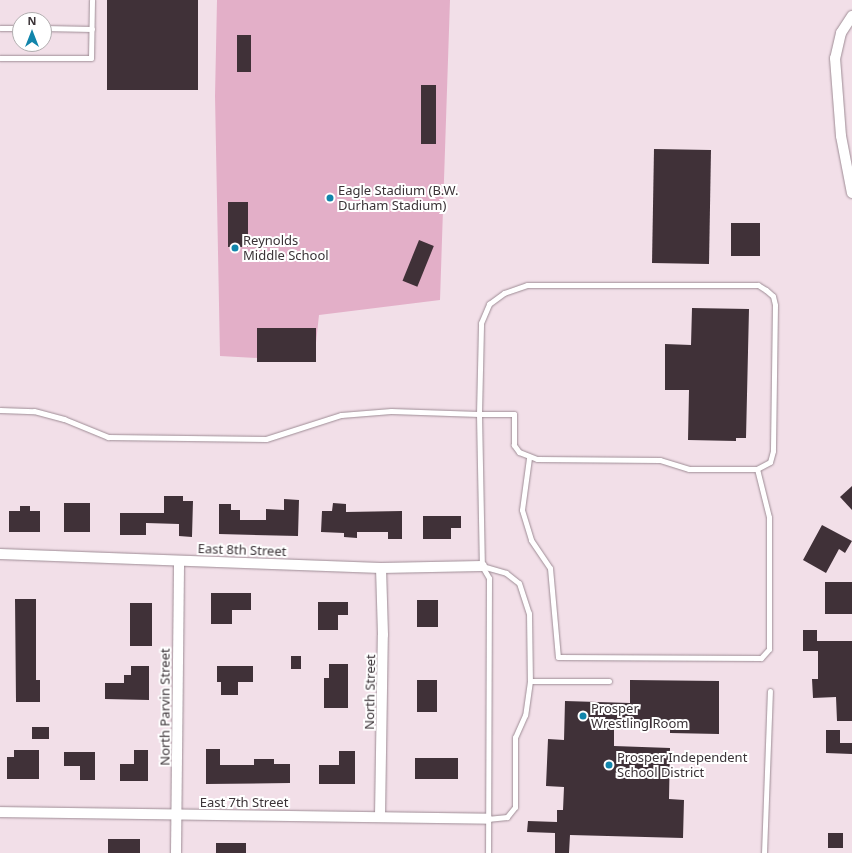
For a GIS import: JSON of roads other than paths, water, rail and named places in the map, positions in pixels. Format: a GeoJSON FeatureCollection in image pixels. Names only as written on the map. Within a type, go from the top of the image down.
{"type":"FeatureCollection","features":[{"type":"Feature","properties":{"kind":"street"},"geometry":{"type":"LineString","coordinates":[[852,16],[841,33],[835,58],[841,136],[852,193]]}},
{"type":"Feature","properties":{"kind":"street","name":"East 8th Street"},"geometry":{"type":"LineString","coordinates":[[0,554],[381,568],[482,566]]}},
{"type":"Feature","properties":{"kind":"street","name":"North Parvin Street"},"geometry":{"type":"LineString","coordinates":[[176,853],[179,561]]}},
{"type":"Feature","properties":{"kind":"street","name":"North Street"},"geometry":{"type":"LineString","coordinates":[[380,816],[384,635],[381,568]]}},
{"type":"Feature","properties":{"kind":"street","name":"East 7th Street"},"geometry":{"type":"LineString","coordinates":[[0,812],[380,816],[487,819]]}},
{"type":"Feature","properties":{"kind":"lane"},"geometry":{"type":"LineString","coordinates":[[0,58],[91,58],[92,0]]}},
{"type":"Feature","properties":{"kind":"lane"},"geometry":{"type":"LineString","coordinates":[[0,28],[12,28]]}},
{"type":"Feature","properties":{"kind":"lane"},"geometry":{"type":"LineString","coordinates":[[52,28],[92,29]]}},
{"type":"Feature","properties":{"kind":"lane"},"geometry":{"type":"LineString","coordinates":[[0,410],[34,411],[64,419],[108,437],[266,439],[340,415],[392,411],[479,414],[514,414],[514,445],[519,452],[529,458],[660,460],[688,469],[757,469],[770,462],[773,451],[775,311],[773,296],[758,285],[527,285],[504,293],[489,304],[481,323],[479,414],[482,566],[489,578],[488,853]]}},
{"type":"Feature","properties":{"kind":"lane"},"geometry":{"type":"LineString","coordinates":[[529,458],[522,510],[531,540],[550,568],[558,657],[761,658],[769,649],[769,517],[757,469]]}},
{"type":"Feature","properties":{"kind":"lane"},"geometry":{"type":"LineString","coordinates":[[482,566],[506,573],[519,582],[529,613],[530,681],[524,715],[515,737],[515,807],[507,817],[487,819]]}},
{"type":"Feature","properties":{"kind":"lane"},"geometry":{"type":"LineString","coordinates":[[530,681],[609,681]]}},
{"type":"Feature","properties":{"kind":"lane"},"geometry":{"type":"LineString","coordinates":[[764,853],[770,691]]}},
{"type":"Feature","properties":{"kind":"place","name":"Eagle Stadium (B.W. Durham Stadium)"},"geometry":{"type":"Point","coordinates":[330,198]}},
{"type":"Feature","properties":{"kind":"place","name":"Reynolds Middle School"},"geometry":{"type":"Point","coordinates":[235,248]}},
{"type":"Feature","properties":{"kind":"place","name":"Prosper Wrestling Room"},"geometry":{"type":"Point","coordinates":[583,716]}},
{"type":"Feature","properties":{"kind":"place","name":"Prosper Independent School District"},"geometry":{"type":"Point","coordinates":[609,765]}}]}
